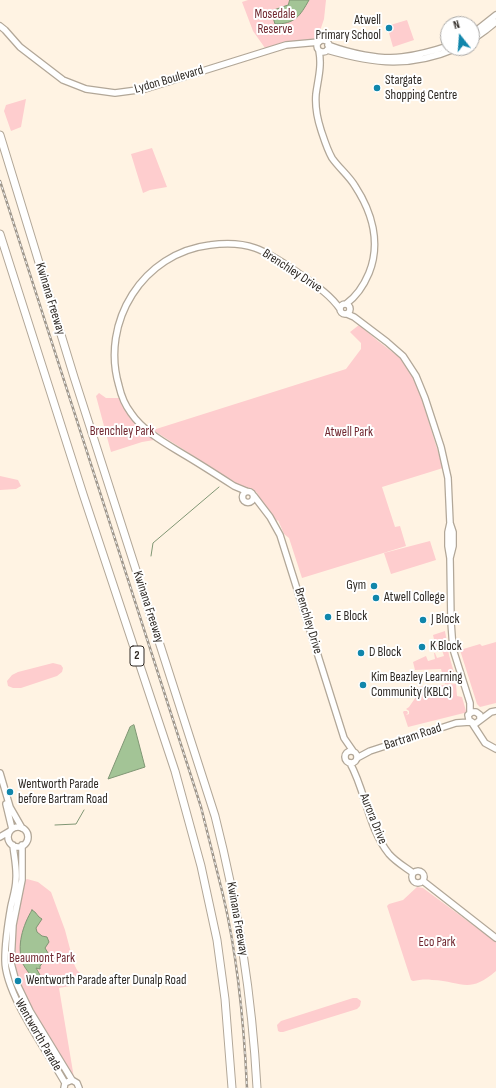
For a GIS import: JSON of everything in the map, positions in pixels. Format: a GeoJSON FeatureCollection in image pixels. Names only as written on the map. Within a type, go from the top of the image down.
{"type":"FeatureCollection","features":[{"type":"Feature","properties":{"kind":"highway","name":"Kwinana Freeway"},"geometry":{"type":"LineString","coordinates":[[0,136],[76,384],[215,816],[240,932],[250,994],[257,1088]]}},
{"type":"Feature","properties":{"kind":"highway","name":"Kwinana Freeway"},"geometry":{"type":"LineString","coordinates":[[0,234],[83,494],[175,771],[201,866],[217,940],[226,999],[232,1088]]}},
{"type":"Feature","properties":{"kind":"street"},"geometry":{"type":"LineString","coordinates":[[480,28],[496,15]]}},
{"type":"Feature","properties":{"kind":"street"},"geometry":{"type":"LineString","coordinates":[[480,34],[496,22]]}},
{"type":"Feature","properties":{"kind":"street","name":"Lydon Boulevard"},"geometry":{"type":"LineString","coordinates":[[0,26],[29,55],[63,80],[86,89],[109,92],[126,92],[145,89],[277,47],[296,43],[318,42],[323,40],[326,41],[323,50]]}},
{"type":"Feature","properties":{"kind":"street"},"geometry":{"type":"LineString","coordinates":[[318,42],[317,45],[323,50],[316,95],[316,112],[325,145],[333,158],[355,186],[366,205],[373,226],[375,248],[372,266],[365,284],[346,308]]}},
{"type":"Feature","properties":{"kind":"street","name":"Lydon Boulevard"},"geometry":{"type":"LineString","coordinates":[[308,43],[323,50],[372,61],[402,63],[428,58],[440,54]]}},
{"type":"Feature","properties":{"kind":"street","name":"Lydon Boulevard"},"geometry":{"type":"LineString","coordinates":[[323,50],[339,49],[372,56],[401,58],[440,48]]}},
{"type":"Feature","properties":{"kind":"street","name":"Brenchley Drive"},"geometry":{"type":"LineString","coordinates":[[244,494],[234,486],[161,440],[140,424],[131,413],[121,392],[114,365],[116,332],[124,309],[135,290],[150,273],[174,256],[191,249],[217,244],[229,244],[254,248],[285,263],[346,308],[354,317],[387,342],[403,356],[416,376],[441,447],[448,478],[450,523],[453,532],[448,546],[450,558],[453,648],[470,703],[469,714],[471,723],[486,743],[496,749]]}},
{"type":"Feature","properties":{"kind":"street"},"geometry":{"type":"LineString","coordinates":[[251,492],[252,499],[245,501],[244,494],[251,492]]}},
{"type":"Feature","properties":{"kind":"street","name":"Brenchley Drive"},"geometry":{"type":"LineString","coordinates":[[252,499],[263,507],[273,521],[280,535],[344,738],[345,754]]}},
{"type":"Feature","properties":{"kind":"street","name":"Brenchley Drive"},"geometry":{"type":"LineString","coordinates":[[470,703],[478,712]]}},
{"type":"Feature","properties":{"kind":"street"},"geometry":{"type":"LineString","coordinates":[[478,712],[480,721],[479,733]]}},
{"type":"Feature","properties":{"kind":"street"},"geometry":{"type":"LineString","coordinates":[[469,714],[478,712],[494,712]]}},
{"type":"Feature","properties":{"kind":"street"},"geometry":{"type":"LineString","coordinates":[[480,721],[494,712]]}},
{"type":"Feature","properties":{"kind":"street","name":"Bartram Road"},"geometry":{"type":"LineString","coordinates":[[456,724],[469,714]]}},
{"type":"Feature","properties":{"kind":"street","name":"Bartram Road"},"geometry":{"type":"LineString","coordinates":[[345,754],[348,751],[370,751],[456,724],[480,721]]}},
{"type":"Feature","properties":{"kind":"street","name":"Brenchley Drive"},"geometry":{"type":"LineString","coordinates":[[344,738],[354,752],[354,761]]}},
{"type":"Feature","properties":{"kind":"street","name":"Bartram Road"},"geometry":{"type":"LineString","coordinates":[[354,761],[370,751]]}},
{"type":"Feature","properties":{"kind":"street"},"geometry":{"type":"LineString","coordinates":[[345,754],[345,760],[354,761]]}},
{"type":"Feature","properties":{"kind":"street","name":"Aurora Drive"},"geometry":{"type":"LineString","coordinates":[[354,761],[357,776],[373,825],[384,848],[394,859],[413,873]]}},
{"type":"Feature","properties":{"kind":"street","name":"Wentworth Parade"},"geometry":{"type":"LineString","coordinates":[[0,773],[10,806],[22,828],[26,831],[28,838],[22,845],[22,880],[13,925],[11,963],[16,982],[30,1011],[72,1080],[77,1083],[79,1088]]}},
{"type":"Feature","properties":{"kind":"street","name":"Wentworth Parade"},"geometry":{"type":"LineString","coordinates":[[0,785],[11,830],[8,837],[12,844],[16,879],[8,925],[4,961],[6,970],[11,986],[23,1013],[54,1063],[64,1085],[72,1080]]}},
{"type":"Feature","properties":{"kind":"street"},"geometry":{"type":"LineString","coordinates":[[22,828],[15,827],[0,838],[12,844],[22,845]]}},
{"type":"Feature","properties":{"kind":"street"},"geometry":{"type":"LineString","coordinates":[[418,871],[422,872],[424,877],[423,881],[419,883],[414,882],[412,877],[413,873],[418,871]]}},
{"type":"Feature","properties":{"kind":"street"},"geometry":{"type":"LineString","coordinates":[[423,881],[496,938]]}},
{"type":"Feature","properties":{"kind":"green space","name":"Mosedale Reserve"},"geometry":{"type":"Polygon","coordinates":[[[248,0],[326,0],[324,19],[317,40],[292,42],[265,48],[253,31],[242,2],[248,0]]]}},
{"type":"Feature","properties":{"kind":"green space"},"geometry":{"type":"Polygon","coordinates":[[[407,20],[414,40],[393,47],[387,26],[407,20]]]}},
{"type":"Feature","properties":{"kind":"green space"},"geometry":{"type":"Polygon","coordinates":[[[26,99],[21,127],[11,131],[4,111],[6,105],[26,99]]]}},
{"type":"Feature","properties":{"kind":"green space"},"geometry":{"type":"Polygon","coordinates":[[[152,148],[167,187],[150,190],[143,193],[131,154],[152,148]]]}},
{"type":"Feature","properties":{"kind":"green space","name":"Atwell Park"},"geometry":{"type":"Polygon","coordinates":[[[359,325],[400,358],[412,374],[418,387],[443,468],[382,487],[395,527],[400,526],[406,546],[302,578],[289,538],[284,534],[278,520],[277,521],[254,490],[239,485],[153,430],[346,369],[361,349],[361,343],[350,332],[359,325]]]}},
{"type":"Feature","properties":{"kind":"green space","name":"Brenchley Park"},"geometry":{"type":"Polygon","coordinates":[[[99,393],[106,398],[120,398],[133,420],[154,440],[142,442],[111,452],[96,396],[99,393]]]}},
{"type":"Feature","properties":{"kind":"green space"},"geometry":{"type":"Polygon","coordinates":[[[0,476],[18,480],[21,486],[16,489],[0,490],[0,476]]]}},
{"type":"Feature","properties":{"kind":"green space"},"geometry":{"type":"Polygon","coordinates":[[[430,541],[436,560],[391,574],[384,553],[430,541]]]}},
{"type":"Feature","properties":{"kind":"green space"},"geometry":{"type":"Polygon","coordinates":[[[445,631],[449,655],[457,683],[445,684],[441,669],[415,670],[413,662],[426,656],[428,661],[435,659],[434,653],[437,658],[444,656],[442,650],[437,652],[433,635],[445,631]]]}},
{"type":"Feature","properties":{"kind":"green space"},"geometry":{"type":"Polygon","coordinates":[[[496,642],[496,703],[480,707],[477,704],[460,650],[480,644],[482,646],[496,642]]]}},
{"type":"Feature","properties":{"kind":"green space"},"geometry":{"type":"Polygon","coordinates":[[[53,663],[61,665],[63,668],[62,672],[57,676],[21,688],[13,688],[8,686],[7,681],[12,675],[53,663]]]}},
{"type":"Feature","properties":{"kind":"green space"},"geometry":{"type":"Polygon","coordinates":[[[456,684],[457,696],[462,697],[466,711],[465,714],[408,727],[403,712],[407,711],[408,713],[406,715],[409,714],[409,711],[406,709],[418,694],[420,694],[418,687],[456,684]]]}},
{"type":"Feature","properties":{"kind":"green space","name":"Beaumont Park"},"geometry":{"type":"Polygon","coordinates":[[[27,879],[38,882],[51,892],[65,930],[74,964],[83,976],[81,984],[59,988],[74,1078],[41,1028],[19,986],[13,965],[16,917],[24,881],[27,879]]]}},
{"type":"Feature","properties":{"kind":"green space","name":"Eco Park"},"geometry":{"type":"Polygon","coordinates":[[[417,887],[423,888],[496,942],[496,971],[478,983],[471,985],[442,981],[411,980],[387,906],[403,900],[417,887]]]}},
{"type":"Feature","properties":{"kind":"green space"},"geometry":{"type":"Polygon","coordinates":[[[357,998],[361,1001],[360,1006],[357,1009],[283,1032],[278,1031],[277,1025],[281,1021],[357,998]]]}},
{"type":"Feature","properties":{"kind":"shaded area"},"geometry":{"type":"Polygon","coordinates":[[[290,0],[309,0],[300,15],[292,21],[282,24],[275,24],[271,11],[288,5],[290,0]]]}},
{"type":"Feature","properties":{"kind":"shaded area"},"geometry":{"type":"Polygon","coordinates":[[[134,725],[145,767],[108,779],[130,727],[134,725]]]}},
{"type":"Feature","properties":{"kind":"shaded area"},"geometry":{"type":"Polygon","coordinates":[[[32,910],[42,919],[36,928],[37,932],[42,936],[47,937],[49,942],[45,948],[48,953],[48,957],[40,966],[40,969],[36,968],[40,975],[39,979],[34,980],[23,964],[20,950],[23,929],[32,910]]]}},
{"type":"Feature","properties":{"kind":"waterway"},"geometry":{"type":"LineString","coordinates":[[151,556],[153,543],[219,487]]}},
{"type":"Feature","properties":{"kind":"waterway"},"geometry":{"type":"LineString","coordinates":[[55,825],[76,824],[84,810]]}},
{"type":"Feature","properties":{"kind":"railway"},"geometry":{"type":"LineString","coordinates":[[0,181],[201,807],[223,895],[233,943],[242,1015],[247,1088]]}},
{"type":"Feature","properties":{"kind":"place","name":"Atwell Primary School"},"geometry":{"type":"Point","coordinates":[389,28]}},
{"type":"Feature","properties":{"kind":"place","name":"Stargate Shopping Centre"},"geometry":{"type":"Point","coordinates":[377,88]}},
{"type":"Feature","properties":{"kind":"place","name":"Gym"},"geometry":{"type":"Point","coordinates":[374,586]}},
{"type":"Feature","properties":{"kind":"place","name":"Atwell College"},"geometry":{"type":"Point","coordinates":[376,598]}},
{"type":"Feature","properties":{"kind":"place","name":"E Block"},"geometry":{"type":"Point","coordinates":[328,617]}},
{"type":"Feature","properties":{"kind":"place","name":"J Block"},"geometry":{"type":"Point","coordinates":[423,620]}},
{"type":"Feature","properties":{"kind":"place","name":"K Block"},"geometry":{"type":"Point","coordinates":[422,647]}},
{"type":"Feature","properties":{"kind":"place","name":"D Block"},"geometry":{"type":"Point","coordinates":[361,653]}},
{"type":"Feature","properties":{"kind":"place","name":"Kim Beazley Learning Community (KBLC)"},"geometry":{"type":"Point","coordinates":[363,685]}},
{"type":"Feature","properties":{"kind":"place","name":"Wentworth Parade before Bartram Road"},"geometry":{"type":"Point","coordinates":[10,792]}},
{"type":"Feature","properties":{"kind":"place","name":"Wentworth Parade after Dunalp Road"},"geometry":{"type":"Point","coordinates":[18,981]}}]}
